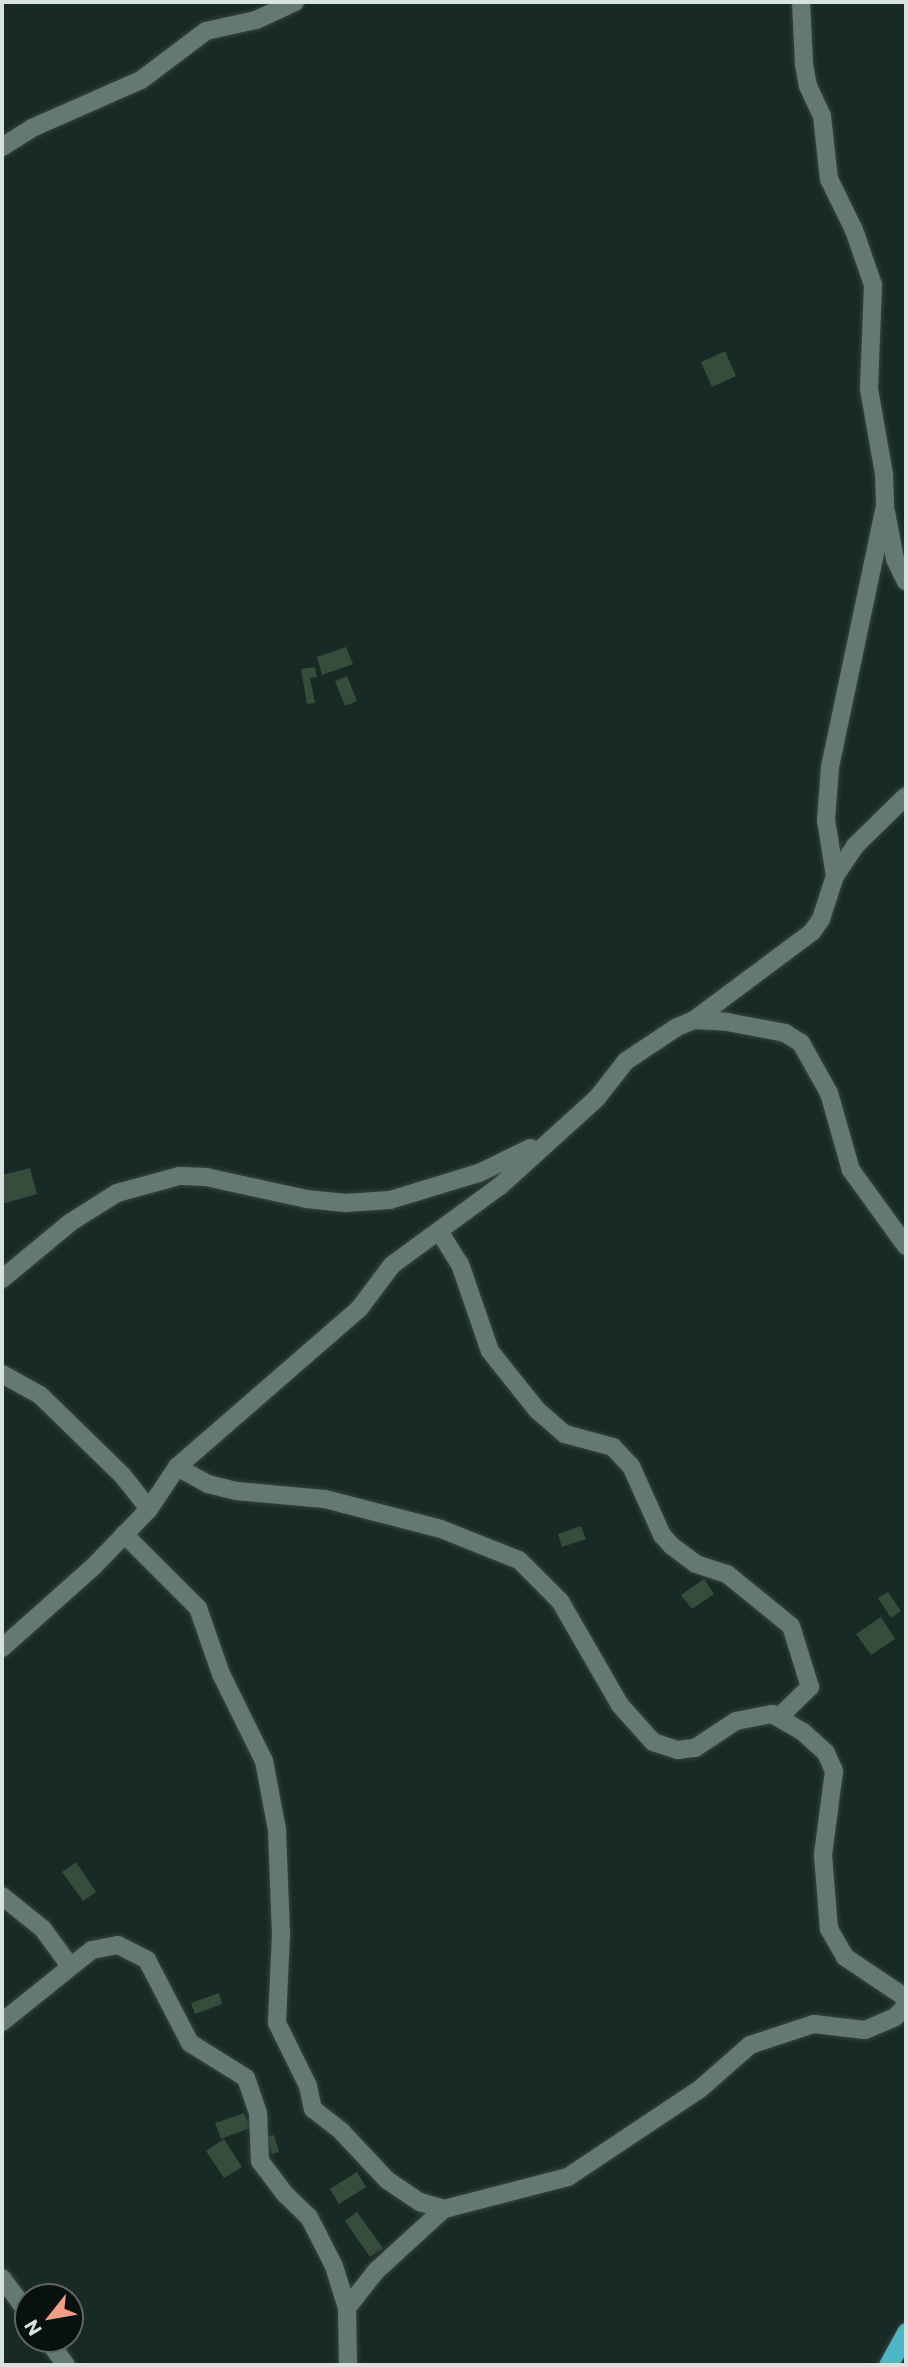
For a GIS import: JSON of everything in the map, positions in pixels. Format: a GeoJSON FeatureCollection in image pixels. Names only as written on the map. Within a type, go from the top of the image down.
{"type":"FeatureCollection","features":[{"type":"Feature","properties":{"kind":"highway"},"geometry":{"type":"LineString","coordinates":[[888,2365],[906,2332]]}},
{"type":"Feature","properties":{"kind":"street"},"geometry":{"type":"LineString","coordinates":[[2,147],[32,128],[141,80],[206,31],[256,20],[295,2]]}},
{"type":"Feature","properties":{"kind":"street"},"geometry":{"type":"LineString","coordinates":[[801,2],[804,64],[808,86],[822,116],[829,179],[854,230],[873,285],[869,389],[895,559],[906,582]]}},
{"type":"Feature","properties":{"kind":"street"},"geometry":{"type":"LineString","coordinates":[[835,876],[826,820],[830,767],[885,506]]}},
{"type":"Feature","properties":{"kind":"street"},"geometry":{"type":"LineString","coordinates":[[2,1648],[149,1509],[177,1466],[359,1309],[392,1265],[500,1186],[551,1136],[597,1098],[626,1061],[658,1036],[694,1020],[812,932],[821,919],[835,876],[855,846],[906,796]]}},
{"type":"Feature","properties":{"kind":"street"},"geometry":{"type":"LineString","coordinates":[[694,1020],[785,1033],[801,1043],[829,1093],[851,1170],[906,1246]]}},
{"type":"Feature","properties":{"kind":"street"},"geometry":{"type":"LineString","coordinates":[[2,1279],[71,1222],[117,1193],[179,1176],[206,1177],[307,1199],[390,1200],[480,1173],[551,1136]]}},
{"type":"Feature","properties":{"kind":"street"},"geometry":{"type":"LineString","coordinates":[[177,1466],[208,1484],[236,1491],[325,1499],[349,1509],[441,1529],[519,1560],[561,1601],[630,1719],[643,1735],[666,1748],[695,1748],[736,1721],[772,1714],[780,1716],[810,1687],[791,1626],[727,1574],[696,1564],[672,1546],[662,1535],[631,1466],[613,1447],[565,1434],[537,1410],[491,1351],[460,1264],[439,1231]]}},
{"type":"Feature","properties":{"kind":"street"},"geometry":{"type":"LineString","coordinates":[[2,1374],[40,1395],[123,1476],[149,1509]]}},
{"type":"Feature","properties":{"kind":"street"},"geometry":{"type":"LineString","coordinates":[[124,1534],[198,1608],[221,1674],[264,1760],[277,1830],[282,1934],[277,2023],[308,2086],[313,2109],[342,2132],[387,2180],[419,2202],[444,2209]]}},
{"type":"Feature","properties":{"kind":"street"},"geometry":{"type":"LineString","coordinates":[[772,1714],[816,1742],[833,1765],[824,1824],[823,1879],[834,1940],[845,1957],[906,1998]]}},
{"type":"Feature","properties":{"kind":"street"},"geometry":{"type":"LineString","coordinates":[[2,1896],[43,1929],[70,1966]]}},
{"type":"Feature","properties":{"kind":"street"},"geometry":{"type":"LineString","coordinates":[[2,2022],[70,1966],[105,1946],[118,1945],[140,1954],[158,1973],[190,2043],[246,2078],[258,2113],[260,2161],[320,2231],[347,2308],[348,2365]]}},
{"type":"Feature","properties":{"kind":"street"},"geometry":{"type":"LineString","coordinates":[[347,2308],[376,2272],[444,2209],[568,2176],[700,2089],[750,2045],[814,2024],[865,2030],[895,2017],[906,2006]]}},
{"type":"Feature","properties":{"kind":"street"},"geometry":{"type":"LineString","coordinates":[[2,2278],[14,2295]]}},
{"type":"Feature","properties":{"kind":"building"},"geometry":{"type":"Polygon","coordinates":[[[725,351],[736,376],[712,387],[701,362],[725,351]]]}},
{"type":"Feature","properties":{"kind":"building"},"geometry":{"type":"Polygon","coordinates":[[[346,647],[353,664],[322,675],[317,657],[346,647]]]}},
{"type":"Feature","properties":{"kind":"building"},"geometry":{"type":"Polygon","coordinates":[[[315,667],[317,677],[310,678],[315,703],[307,704],[301,669],[315,667]]]}},
{"type":"Feature","properties":{"kind":"building"},"geometry":{"type":"Polygon","coordinates":[[[347,676],[357,701],[345,706],[335,681],[347,676]]]}},
{"type":"Feature","properties":{"kind":"building"},"geometry":{"type":"Polygon","coordinates":[[[30,1168],[37,1194],[2,1204],[2,1175],[30,1168]]]}},
{"type":"Feature","properties":{"kind":"building"},"geometry":{"type":"Polygon","coordinates":[[[581,1526],[586,1539],[562,1547],[558,1534],[581,1526]]]}},
{"type":"Feature","properties":{"kind":"building"},"geometry":{"type":"Polygon","coordinates":[[[704,1579],[714,1594],[692,1609],[681,1595],[704,1579]]]}},
{"type":"Feature","properties":{"kind":"building"},"geometry":{"type":"Polygon","coordinates":[[[888,1592],[901,1611],[891,1618],[878,1598],[888,1592]]]}},
{"type":"Feature","properties":{"kind":"building"},"geometry":{"type":"Polygon","coordinates":[[[881,1617],[895,1639],[871,1655],[856,1634],[881,1617]]]}},
{"type":"Feature","properties":{"kind":"building"},"geometry":{"type":"Polygon","coordinates":[[[76,1862],[96,1892],[83,1901],[62,1872],[76,1862]]]}},
{"type":"Feature","properties":{"kind":"building"},"geometry":{"type":"Polygon","coordinates":[[[219,1993],[222,2004],[195,2014],[191,2003],[219,1993]]]}},
{"type":"Feature","properties":{"kind":"building"},"geometry":{"type":"Polygon","coordinates":[[[244,2113],[250,2128],[221,2139],[215,2123],[244,2113]]]}},
{"type":"Feature","properties":{"kind":"building"},"geometry":{"type":"Polygon","coordinates":[[[274,2135],[279,2152],[272,2154],[267,2137],[274,2135]]]}},
{"type":"Feature","properties":{"kind":"building"},"geometry":{"type":"Polygon","coordinates":[[[224,2139],[242,2167],[224,2178],[206,2151],[224,2139]]]}},
{"type":"Feature","properties":{"kind":"building"},"geometry":{"type":"Polygon","coordinates":[[[357,2172],[366,2187],[339,2204],[330,2189],[357,2172]]]}},
{"type":"Feature","properties":{"kind":"building"},"geometry":{"type":"Polygon","coordinates":[[[357,2212],[383,2248],[370,2257],[345,2221],[357,2212]]]}}]}
